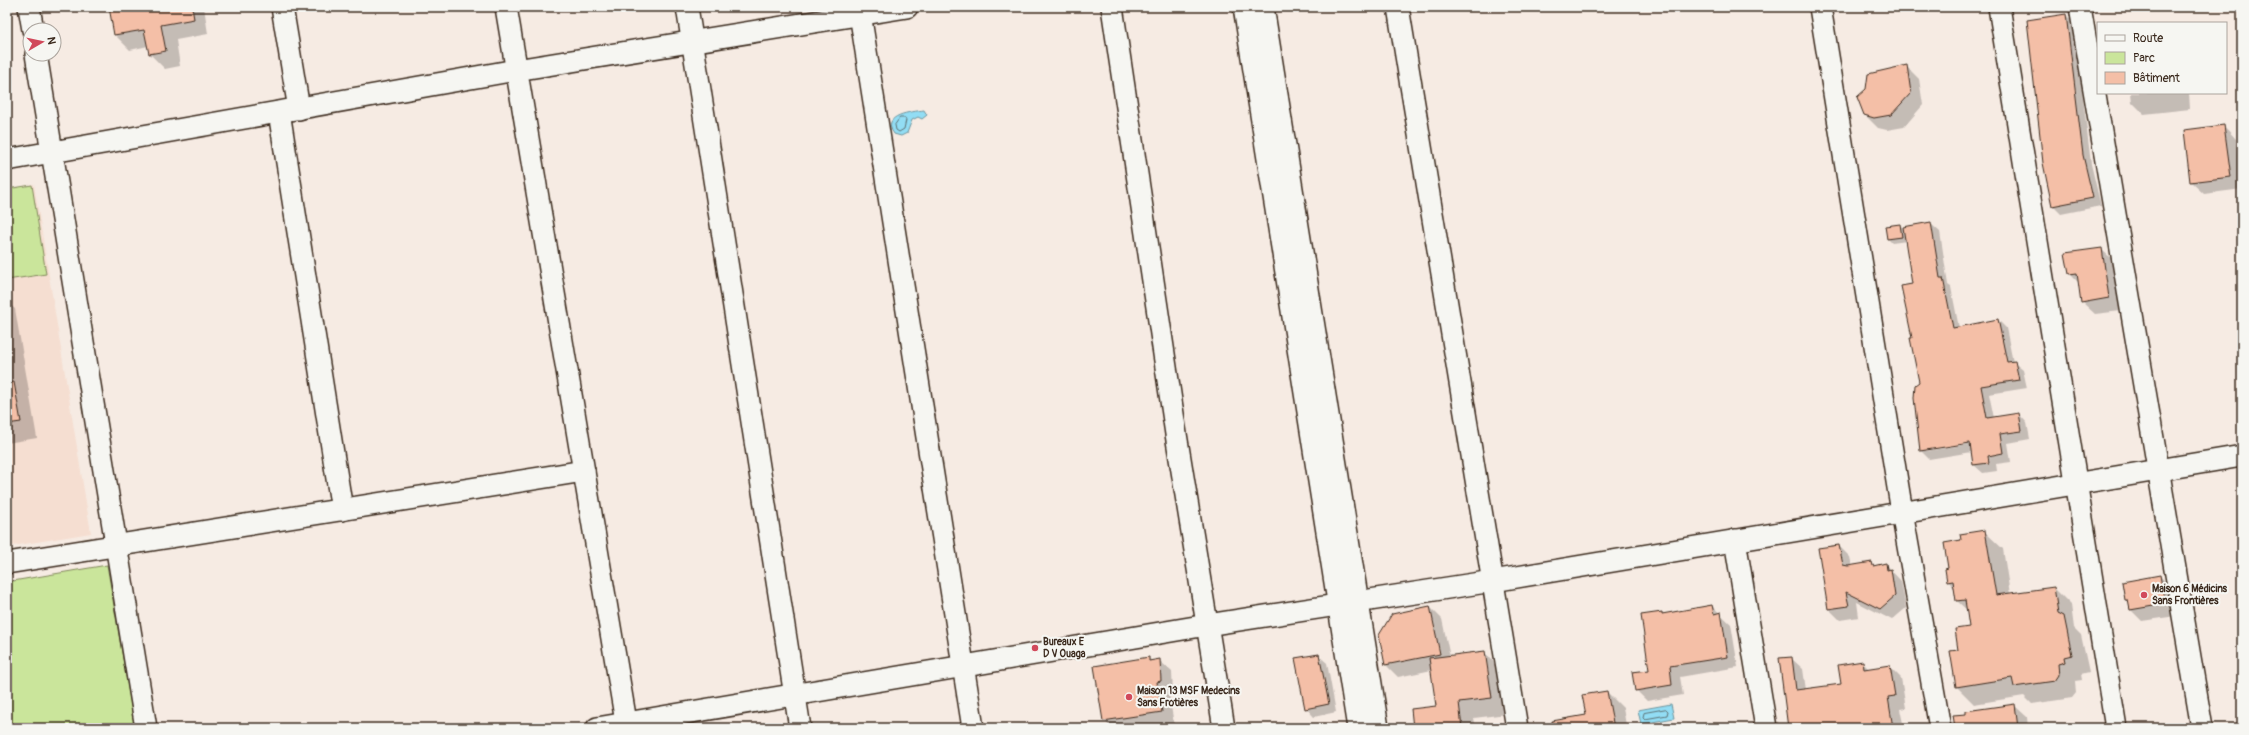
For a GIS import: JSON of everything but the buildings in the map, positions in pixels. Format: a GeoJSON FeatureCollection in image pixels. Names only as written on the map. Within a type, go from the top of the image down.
{"type":"FeatureCollection","features":[{"type":"Feature","properties":{"kind":"street"},"geometry":{"type":"LineString","coordinates":[[29,7],[31,22]]}},
{"type":"Feature","properties":{"kind":"street"},"geometry":{"type":"LineString","coordinates":[[282,7],[289,111],[342,510]]}},
{"type":"Feature","properties":{"kind":"street"},"geometry":{"type":"LineString","coordinates":[[506,7],[627,726]]}},
{"type":"Feature","properties":{"kind":"street"},"geometry":{"type":"LineString","coordinates":[[687,7],[800,728]]}},
{"type":"Feature","properties":{"kind":"street"},"geometry":{"type":"LineString","coordinates":[[7,160],[53,154],[516,70],[693,42],[860,11],[907,7]]}},
{"type":"Feature","properties":{"kind":"street"},"geometry":{"type":"LineString","coordinates":[[1112,7],[1224,728]]}},
{"type":"Feature","properties":{"kind":"street"},"geometry":{"type":"LineString","coordinates":[[1244,7],[1347,604],[1378,728]]}},
{"type":"Feature","properties":{"kind":"street"},"geometry":{"type":"LineString","coordinates":[[1263,7],[1347,604],[1358,728]]}},
{"type":"Feature","properties":{"kind":"street"},"geometry":{"type":"LineString","coordinates":[[1398,7],[1517,728]]}},
{"type":"Feature","properties":{"kind":"street"},"geometry":{"type":"LineString","coordinates":[[1820,7],[1902,512],[1940,728]]}},
{"type":"Feature","properties":{"kind":"street"},"geometry":{"type":"LineString","coordinates":[[1999,7],[2116,728]]}},
{"type":"Feature","properties":{"kind":"street"},"geometry":{"type":"LineString","coordinates":[[2080,7],[2160,469],[2202,728]]}},
{"type":"Feature","properties":{"kind":"street"},"geometry":{"type":"LineString","coordinates":[[860,11],[973,728]]}},
{"type":"Feature","properties":{"kind":"street"},"geometry":{"type":"LineString","coordinates":[[37,62],[146,728]]}},
{"type":"Feature","properties":{"kind":"street"},"geometry":{"type":"LineString","coordinates":[[597,728],[627,726],[794,695],[1207,626],[1492,581],[1902,512],[2076,485],[2160,469],[2242,456]]}},
{"type":"Feature","properties":{"kind":"street"},"geometry":{"type":"LineString","coordinates":[[7,562],[584,471]]}},
{"type":"Feature","properties":{"kind":"street"},"geometry":{"type":"LineString","coordinates":[[1735,540],[1766,728]]}},
{"type":"Feature","properties":{"kind":"shaded area"},"geometry":{"type":"Polygon","coordinates":[[[34,184],[91,533],[7,547],[7,189],[34,184]]]}},
{"type":"Feature","properties":{"kind":"green space"},"geometry":{"type":"Polygon","coordinates":[[[32,185],[46,274],[7,280],[7,189],[32,185]]]}},
{"type":"Feature","properties":{"kind":"green space"},"geometry":{"type":"Polygon","coordinates":[[[107,565],[135,728],[7,728],[7,582],[107,565]]]}},
{"type":"Feature","properties":{"kind":"water"},"geometry":{"type":"Polygon","coordinates":[[[924,110],[927,115],[922,119],[918,117],[912,120],[907,133],[901,136],[894,134],[891,127],[891,122],[894,118],[906,113],[924,110]]]}},
{"type":"Feature","properties":{"kind":"water"},"geometry":{"type":"Polygon","coordinates":[[[1671,704],[1674,718],[1641,724],[1638,710],[1671,704]]]}},
{"type":"Feature","properties":{"kind":"place","name":"Maison 6 Médicins Sans Frontières"},"geometry":{"type":"Point","coordinates":[2144,595]}},
{"type":"Feature","properties":{"kind":"place","name":"Bureaux E D V Ouaga"},"geometry":{"type":"Point","coordinates":[1035,648]}},
{"type":"Feature","properties":{"kind":"place","name":"Maison 13 MSF Medecins Sans Frotières"},"geometry":{"type":"Point","coordinates":[1129,697]}}]}
